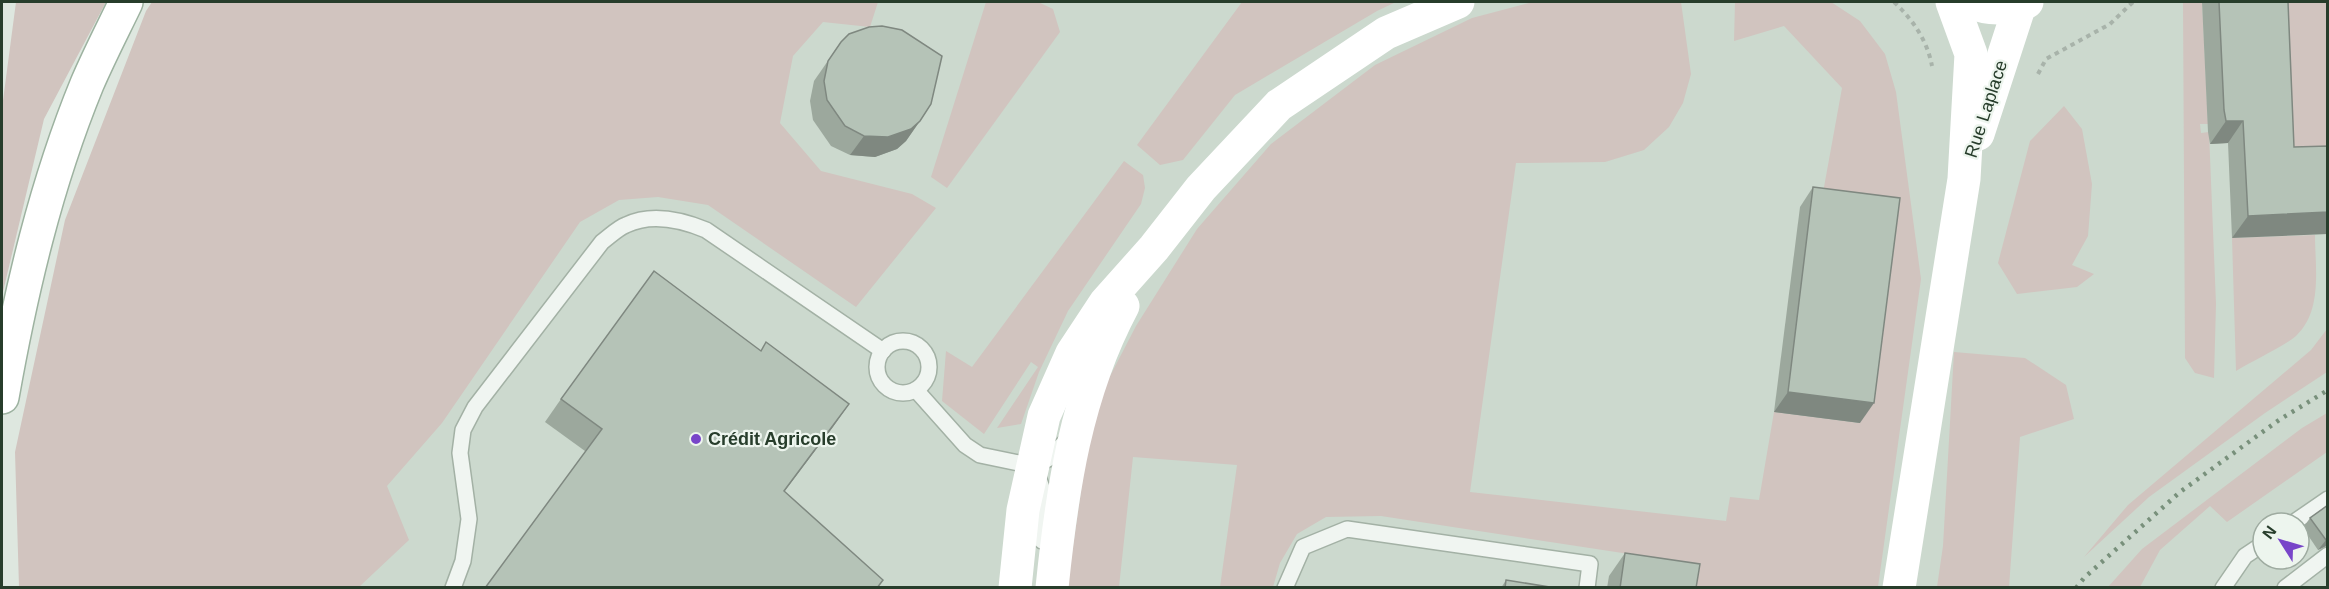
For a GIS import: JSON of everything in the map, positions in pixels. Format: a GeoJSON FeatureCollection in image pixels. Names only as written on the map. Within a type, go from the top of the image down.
{"type":"FeatureCollection","features":[{"type":"Feature","properties":{"kind":"main road"},"geometry":{"type":"LineString","coordinates":[[2,397],[33,248],[55,175],[87,84],[126,2]]}},
{"type":"Feature","properties":{"kind":"main road"},"geometry":{"type":"LineString","coordinates":[[1015,588],[1023,510],[1044,416],[1072,353],[1105,303],[1154,248],[1201,188],[1279,105],[1386,33],[1458,2]]}},
{"type":"Feature","properties":{"kind":"main road","name":"Rue Laplace"},"geometry":{"type":"LineString","coordinates":[[1952,2],[1971,54],[1964,179]]}},
{"type":"Feature","properties":{"kind":"main road","name":"Rue Laplace"},"geometry":{"type":"LineString","coordinates":[[1969,2],[1980,6],[2000,8],[2023,3]]}},
{"type":"Feature","properties":{"kind":"main road","name":"Rue Laplace"},"geometry":{"type":"LineString","coordinates":[[1964,179],[2023,3]]}},
{"type":"Feature","properties":{"kind":"main road"},"geometry":{"type":"LineString","coordinates":[[1899,588],[1964,179]]}},
{"type":"Feature","properties":{"kind":"main road"},"geometry":{"type":"LineString","coordinates":[[1052,588],[1058,527],[1078,416],[1113,324],[1154,248]]}},
{"type":"Feature","properties":{"kind":"lane"},"geometry":{"type":"LineString","coordinates":[[453,588],[463,561],[469,519],[460,453],[463,430],[475,407],[602,242],[626,224],[658,219],[686,221],[706,230],[883,351]]}},
{"type":"Feature","properties":{"kind":"lane"},"geometry":{"type":"LineString","coordinates":[[900,341],[919,347],[926,356],[930,367],[926,378],[916,390],[907,394],[898,393],[888,388],[882,380],[877,370],[878,361],[883,351],[890,345],[900,341]]}},
{"type":"Feature","properties":{"kind":"lane"},"geometry":{"type":"LineString","coordinates":[[916,390],[965,445],[980,455],[1033,466],[1060,450],[1077,427]]}},
{"type":"Feature","properties":{"kind":"lane"},"geometry":{"type":"LineString","coordinates":[[1033,466],[1045,496],[1040,557]]}},
{"type":"Feature","properties":{"kind":"lane"},"geometry":{"type":"LineString","coordinates":[[2310,511],[2328,499]]}},
{"type":"Feature","properties":{"kind":"lane"},"geometry":{"type":"LineString","coordinates":[[1285,588],[1303,547],[1347,529],[1590,564],[1587,588]]}},
{"type":"Feature","properties":{"kind":"lane"},"geometry":{"type":"LineString","coordinates":[[2223,588],[2245,556],[2251,552]]}},
{"type":"Feature","properties":{"kind":"lane"},"geometry":{"type":"LineString","coordinates":[[2285,588],[2328,555]]}},
{"type":"Feature","properties":{"kind":"path"},"geometry":{"type":"LineString","coordinates":[[1894,2],[1911,18],[1929,52],[1933,74]]}},
{"type":"Feature","properties":{"kind":"path"},"geometry":{"type":"LineString","coordinates":[[2037,77],[2046,59],[2110,24],[2133,2]]}},
{"type":"Feature","properties":{"kind":"shaded area"},"geometry":{"type":"Polygon","coordinates":[[[16,2],[106,2],[44,119],[2,296],[2,108],[16,2]]]}},
{"type":"Feature","properties":{"kind":"shaded area"},"geometry":{"type":"Polygon","coordinates":[[[152,2],[878,2],[870,27],[823,22],[793,56],[780,123],[821,171],[912,194],[936,208],[856,307],[708,205],[658,197],[619,200],[580,222],[442,423],[387,486],[409,540],[359,587],[19,587],[15,452],[65,220],[146,11],[152,2]]]}},
{"type":"Feature","properties":{"kind":"shaded area"},"geometry":{"type":"Polygon","coordinates":[[[278,2],[2327,2],[2327,587],[55,588],[278,2]]]}},
{"type":"Feature","properties":{"kind":"shaded area"},"geometry":{"type":"Polygon","coordinates":[[[986,2],[1038,2],[1053,9],[1060,32],[947,188],[931,177],[986,2]]]}},
{"type":"Feature","properties":{"kind":"shaded area"},"geometry":{"type":"Polygon","coordinates":[[[1242,2],[1396,2],[1235,95],[1183,160],[1160,165],[1137,145],[1242,2]]]}},
{"type":"Feature","properties":{"kind":"shaded area"},"geometry":{"type":"Polygon","coordinates":[[[1533,2],[1681,2],[1691,74],[1683,103],[1669,127],[1644,150],[1605,162],[1516,163],[1470,492],[1726,521],[1730,497],[1759,500],[1774,412],[1860,423],[1886,218],[1820,209],[1842,88],[1784,26],[1734,41],[1735,2],[1831,2],[1860,21],[1885,54],[1896,92],[1921,279],[1878,587],[1684,587],[1688,563],[1381,516],[1326,517],[1297,534],[1280,563],[1273,587],[1220,587],[1237,465],[1133,457],[1119,587],[1067,588],[1093,409],[1136,326],[1197,229],[1271,144],[1375,65],[1472,18],[1533,2]]]}},
{"type":"Feature","properties":{"kind":"shaded area"},"geometry":{"type":"Polygon","coordinates":[[[2183,2],[2202,2],[2208,124],[2200,124],[2201,133],[2209,132],[2216,304],[2214,378],[2195,373],[2185,358],[2183,2]]]}},
{"type":"Feature","properties":{"kind":"shaded area"},"geometry":{"type":"Polygon","coordinates":[[[2271,2],[2327,2],[2327,168],[2277,145],[2271,2]]]}},
{"type":"Feature","properties":{"kind":"shaded area"},"geometry":{"type":"Polygon","coordinates":[[[2064,106],[2082,129],[2092,184],[2088,236],[2072,265],[2094,274],[2077,287],[2017,294],[1998,263],[2030,141],[2064,106]]]}},
{"type":"Feature","properties":{"kind":"shaded area"},"geometry":{"type":"Polygon","coordinates":[[[1124,161],[1143,175],[1145,188],[1141,204],[1068,311],[1039,372],[1021,424],[997,428],[1038,367],[1031,362],[984,434],[942,401],[946,351],[972,367],[1124,161]]]}},
{"type":"Feature","properties":{"kind":"shaded area"},"geometry":{"type":"Polygon","coordinates":[[[2315,235],[2316,288],[2305,326],[2290,340],[2236,371],[2232,238],[2315,235]]]}},
{"type":"Feature","properties":{"kind":"shaded area"},"geometry":{"type":"Polygon","coordinates":[[[2327,329],[2327,372],[2265,413],[2149,497],[2084,557],[2128,505],[2311,350],[2327,329]]]}},
{"type":"Feature","properties":{"kind":"shaded area"},"geometry":{"type":"Polygon","coordinates":[[[1954,352],[2025,358],[2066,385],[2074,419],[2020,437],[2009,587],[1937,587],[1943,546],[1954,352]]]}},
{"type":"Feature","properties":{"kind":"shaded area"},"geometry":{"type":"Polygon","coordinates":[[[2327,413],[2327,452],[2227,522],[2210,506],[2160,550],[2140,587],[2108,587],[2142,549],[2302,428],[2327,413]]]}},
{"type":"Feature","properties":{"kind":"building"},"geometry":{"type":"Polygon","coordinates":[[[2219,2],[2288,2],[2294,147],[2328,146],[2328,212],[2248,216],[2243,121],[2226,121],[2224,110],[2219,2]]]}},
{"type":"Feature","properties":{"kind":"building"},"geometry":{"type":"Polygon","coordinates":[[[882,26],[902,30],[942,56],[931,104],[920,121],[911,129],[888,137],[864,136],[845,126],[827,100],[824,81],[828,61],[849,34],[869,27],[882,26]]]}},
{"type":"Feature","properties":{"kind":"building"},"geometry":{"type":"Polygon","coordinates":[[[1813,187],[1900,198],[1874,403],[1788,392],[1813,187]]]}},
{"type":"Feature","properties":{"kind":"building","name":"Crédit Agricole"},"geometry":{"type":"Polygon","coordinates":[[[654,271],[761,351],[766,342],[849,404],[784,491],[883,580],[877,588],[485,588],[602,429],[561,399],[654,271]]]}},
{"type":"Feature","properties":{"kind":"building"},"geometry":{"type":"Polygon","coordinates":[[[2328,505],[2328,539],[2326,540],[2311,517],[2328,505]]]}},
{"type":"Feature","properties":{"kind":"building"},"geometry":{"type":"Polygon","coordinates":[[[1625,553],[1700,564],[1696,588],[1620,588],[1625,553]]]}},
{"type":"Feature","properties":{"kind":"building"},"geometry":{"type":"Polygon","coordinates":[[[1506,580],[1556,588],[1505,588],[1506,580]]]}},
{"type":"Feature","properties":{"kind":"railway"},"geometry":{"type":"LineString","coordinates":[[2076,588],[2084,578],[2180,492],[2279,420],[2328,390]]}},
{"type":"Feature","properties":{"kind":"place","name":"Crédit Agricole"},"geometry":{"type":"Point","coordinates":[696,439]}}]}
